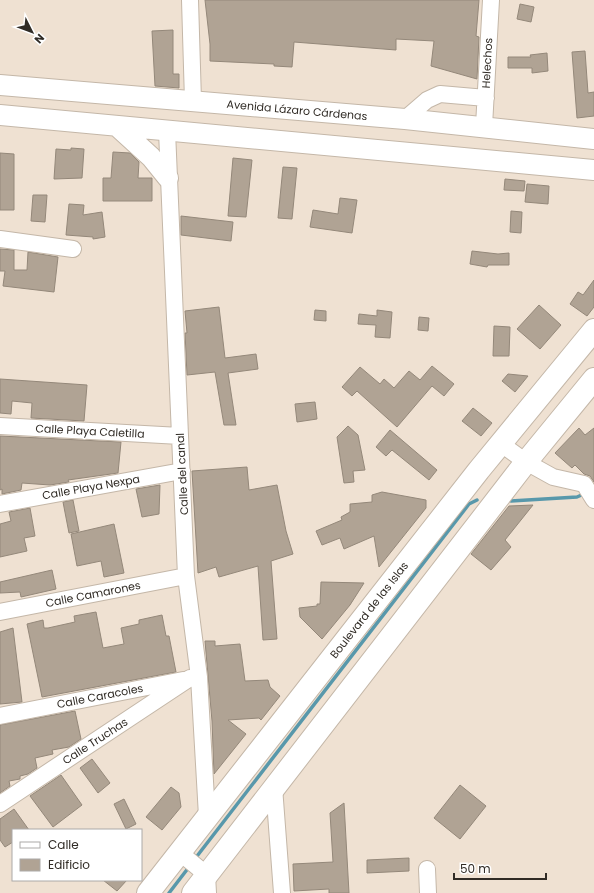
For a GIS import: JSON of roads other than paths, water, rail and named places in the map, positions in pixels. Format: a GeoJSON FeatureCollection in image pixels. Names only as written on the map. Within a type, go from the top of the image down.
{"type":"FeatureCollection","features":[{"type":"Feature","properties":{"kind":"highway","name":"Boulevard de las Islas"},"geometry":{"type":"LineString","coordinates":[[148,893],[183,856],[207,816],[500,443],[594,330]]}},
{"type":"Feature","properties":{"kind":"highway"},"geometry":{"type":"LineString","coordinates":[[193,893],[206,880],[274,788],[526,462],[594,379]]}},
{"type":"Feature","properties":{"kind":"main road","name":"Avenida Lázaro Cárdenas"},"geometry":{"type":"LineString","coordinates":[[0,85],[484,126],[594,139]]}},
{"type":"Feature","properties":{"kind":"main road"},"geometry":{"type":"LineString","coordinates":[[0,115],[594,170]]}},
{"type":"Feature","properties":{"kind":"main road"},"geometry":{"type":"LineString","coordinates":[[117,126],[151,157],[168,178]]}},
{"type":"Feature","properties":{"kind":"street"},"geometry":{"type":"LineString","coordinates":[[190,0],[193,101]]}},
{"type":"Feature","properties":{"kind":"street","name":"Helechos"},"geometry":{"type":"LineString","coordinates":[[484,126],[491,0]]}},
{"type":"Feature","properties":{"kind":"street"},"geometry":{"type":"LineString","coordinates":[[405,119],[427,100],[440,94],[486,98]]}},
{"type":"Feature","properties":{"kind":"street","name":"Calle del canal"},"geometry":{"type":"LineString","coordinates":[[167,131],[186,576],[207,816]]}},
{"type":"Feature","properties":{"kind":"street"},"geometry":{"type":"LineString","coordinates":[[0,238],[72,249]]}},
{"type":"Feature","properties":{"kind":"street","name":"Calle Playa Caletilla"},"geometry":{"type":"LineString","coordinates":[[0,426],[180,436]]}},
{"type":"Feature","properties":{"kind":"street"},"geometry":{"type":"LineString","coordinates":[[500,443],[526,462],[553,477],[584,484],[594,500]]}},
{"type":"Feature","properties":{"kind":"street","name":"Calle Playa Nexpa"},"geometry":{"type":"LineString","coordinates":[[0,504],[182,471]]}},
{"type":"Feature","properties":{"kind":"street","name":"Calle Camarones"},"geometry":{"type":"LineString","coordinates":[[0,612],[186,576]]}},
{"type":"Feature","properties":{"kind":"street","name":"Calle Caracoles"},"geometry":{"type":"LineString","coordinates":[[0,716],[195,678]]}},
{"type":"Feature","properties":{"kind":"street","name":"Calle Truchas"},"geometry":{"type":"LineString","coordinates":[[0,804],[195,678]]}},
{"type":"Feature","properties":{"kind":"street"},"geometry":{"type":"LineString","coordinates":[[274,788],[282,893]]}},
{"type":"Feature","properties":{"kind":"street"},"geometry":{"type":"LineString","coordinates":[[183,856],[206,880]]}},
{"type":"Feature","properties":{"kind":"street"},"geometry":{"type":"LineString","coordinates":[[427,869],[428,893]]}},
{"type":"Feature","properties":{"kind":"waterway"},"geometry":{"type":"LineString","coordinates":[[511,501],[577,497],[586,493]]}},
{"type":"Feature","properties":{"kind":"waterway"},"geometry":{"type":"LineString","coordinates":[[194,860],[469,504],[477,500]]}},
{"type":"Feature","properties":{"kind":"waterway"},"geometry":{"type":"LineString","coordinates":[[169,893],[189,867]]}}]}
